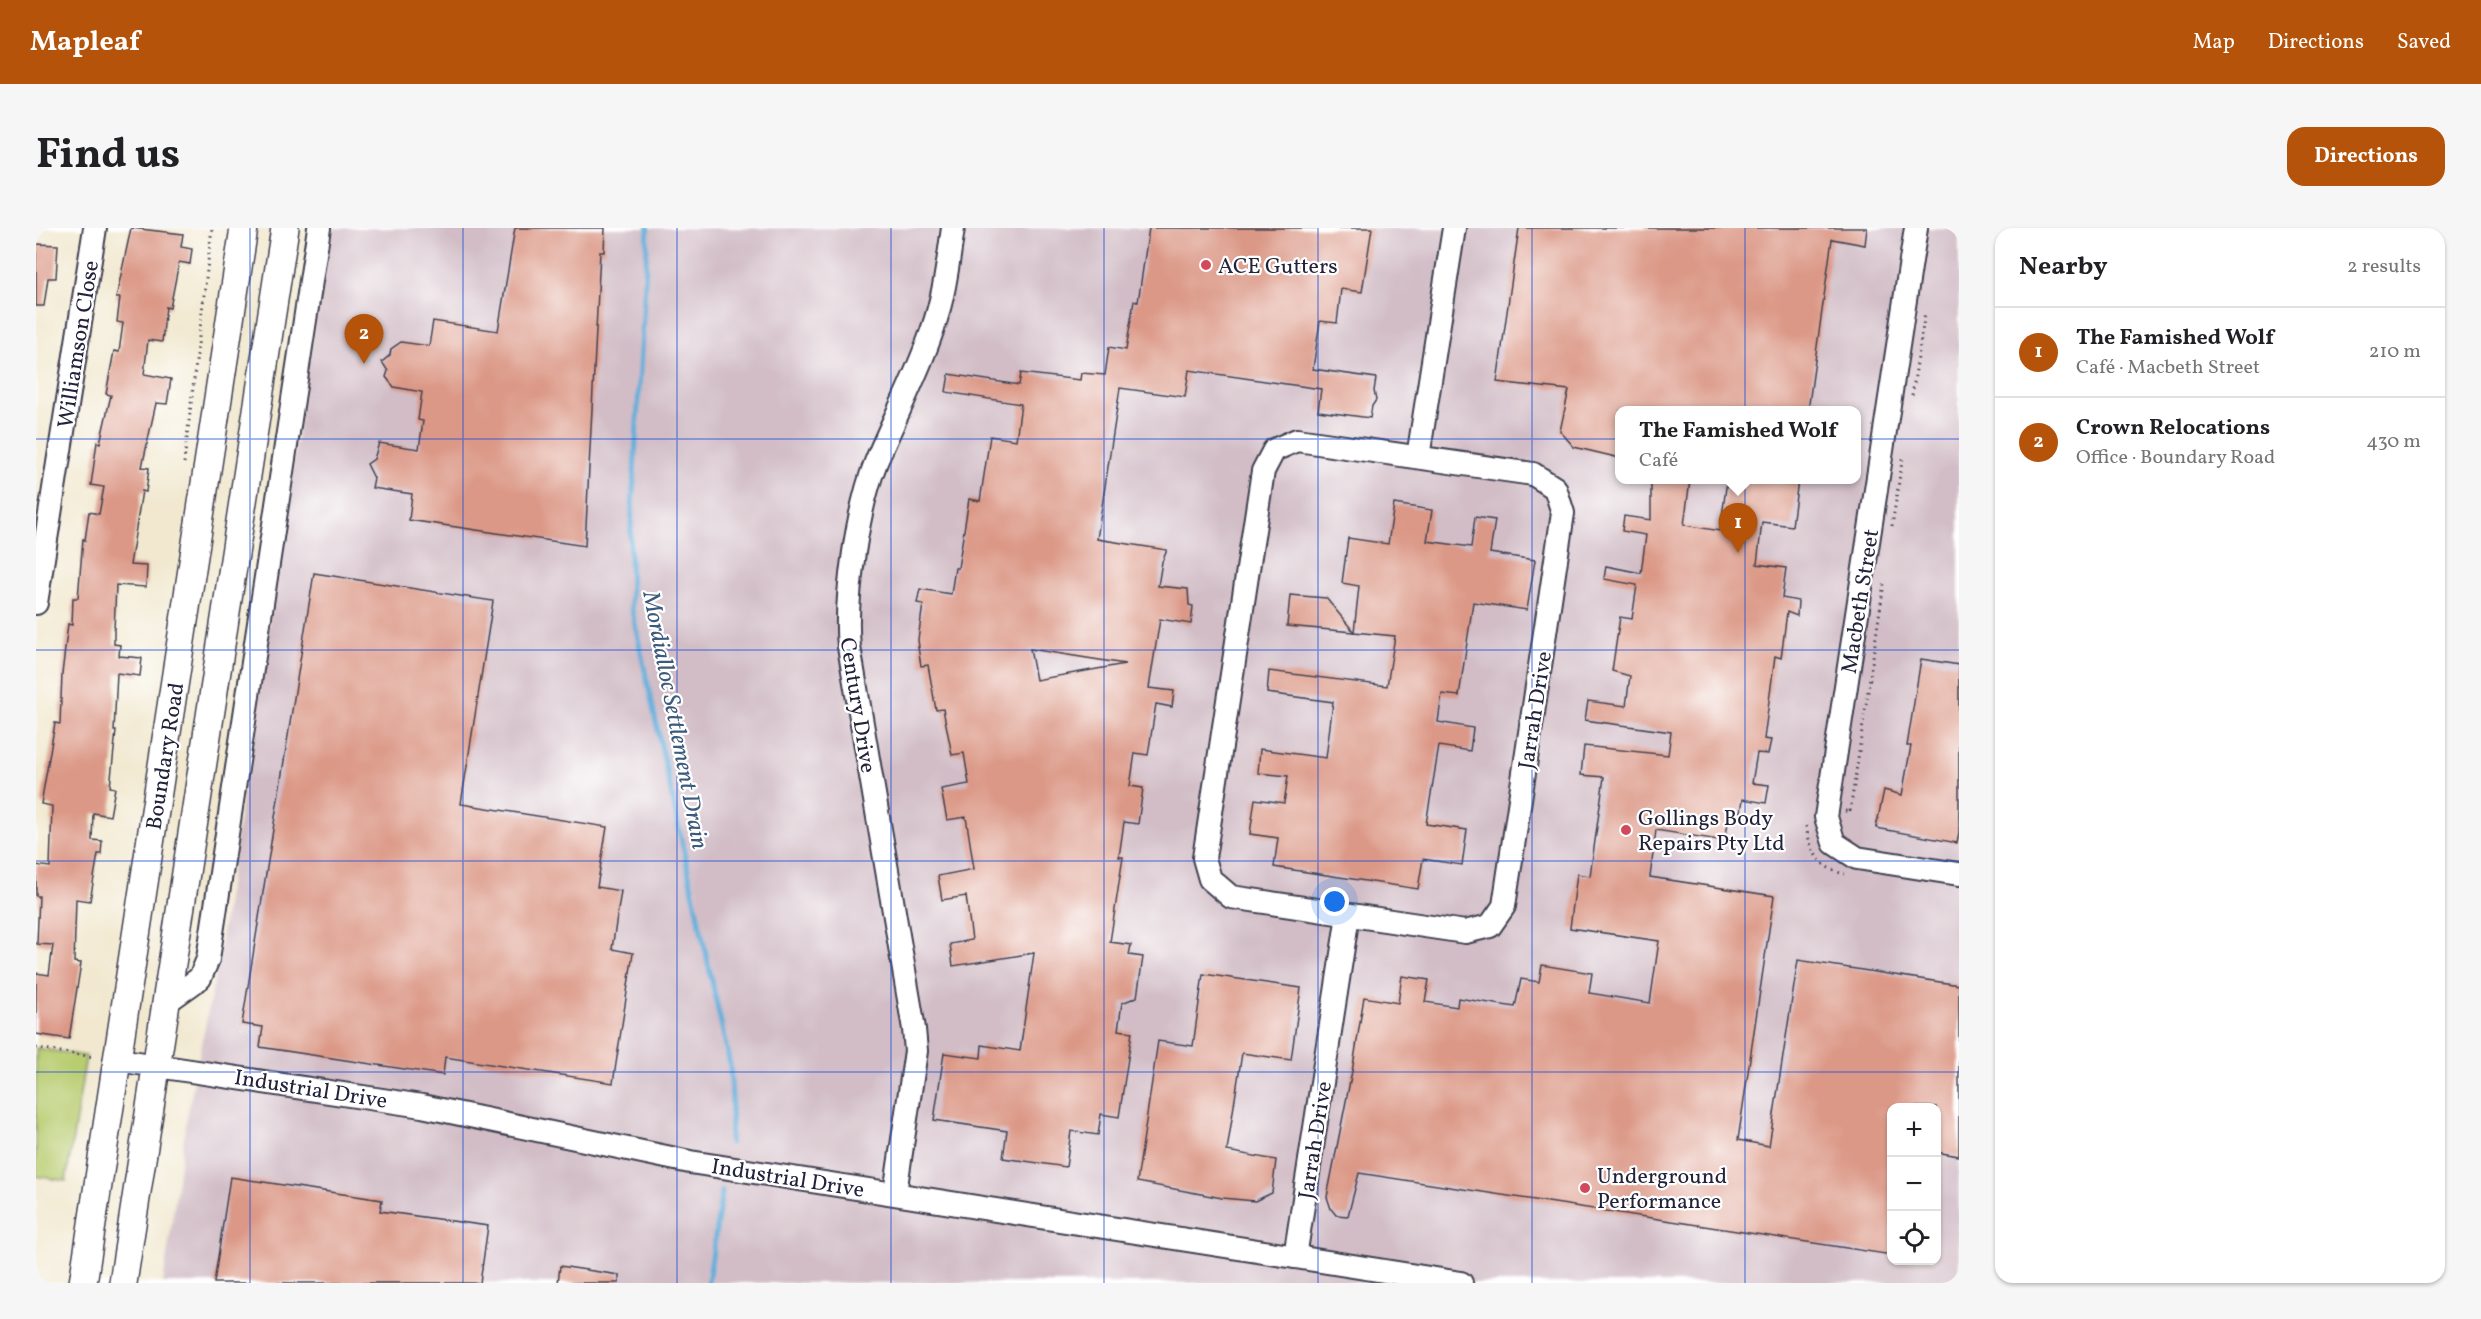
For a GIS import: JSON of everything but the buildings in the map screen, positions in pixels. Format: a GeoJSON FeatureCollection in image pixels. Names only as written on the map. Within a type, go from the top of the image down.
{"type":"FeatureCollection","features":[{"type":"Feature","properties":{"kind":"main road","name":"Boundary Road"},"geometry":{"type":"LineString","coordinates":[[83,1283],[105,1063],[244,228]]}},
{"type":"Feature","properties":{"kind":"main road","name":"Boundary Road"},"geometry":{"type":"LineString","coordinates":[[123,1283],[285,228]]}},
{"type":"Feature","properties":{"kind":"street","name":"Williamson Close"},"geometry":{"type":"LineString","coordinates":[[36,602],[95,228]]}},
{"type":"Feature","properties":{"kind":"street"},"geometry":{"type":"LineString","coordinates":[[165,1003],[200,978],[208,959],[319,228]]}},
{"type":"Feature","properties":{"kind":"street","name":"Century Drive"},"geometry":{"type":"LineString","coordinates":[[896,1193],[915,1051],[914,1029],[849,647],[848,604],[869,484],[941,304],[953,228]]}},
{"type":"Feature","properties":{"kind":"street"},"geometry":{"type":"LineString","coordinates":[[1418,457],[1454,228]]}},
{"type":"Feature","properties":{"kind":"street","name":"Macbeth Street"},"geometry":{"type":"LineString","coordinates":[[1916,228],[1826,817],[1834,843],[1857,858],[1959,874]]}},
{"type":"Feature","properties":{"kind":"street","name":"Jarrah Drive"},"geometry":{"type":"LineString","coordinates":[[1297,440],[1418,457],[1533,474],[1555,489],[1563,513],[1504,906],[1490,926],[1465,932],[1231,897],[1210,879],[1204,858],[1263,471],[1274,450],[1297,440]]}},
{"type":"Feature","properties":{"kind":"street"},"geometry":{"type":"LineString","coordinates":[[243,499],[280,477]]}},
{"type":"Feature","properties":{"kind":"street","name":"Jarrah Drive"},"geometry":{"type":"LineString","coordinates":[[1295,1257],[1348,915]]}},
{"type":"Feature","properties":{"kind":"street","name":"Industrial Drive"},"geometry":{"type":"LineString","coordinates":[[105,1063],[156,1064],[422,1106],[690,1162],[1461,1283]]}},
{"type":"Feature","properties":{"kind":"path"},"geometry":{"type":"LineString","coordinates":[[184,467],[212,228]]}},
{"type":"Feature","properties":{"kind":"path"},"geometry":{"type":"LineString","coordinates":[[1911,402],[1926,306]]}},
{"type":"Feature","properties":{"kind":"path"},"geometry":{"type":"LineString","coordinates":[[1891,532],[1904,445]]}},
{"type":"Feature","properties":{"kind":"path"},"geometry":{"type":"LineString","coordinates":[[1828,809],[1850,812],[1885,576]]}},
{"type":"Feature","properties":{"kind":"path"},"geometry":{"type":"LineString","coordinates":[[1806,824],[1808,841],[1819,862],[1828,870],[1849,875]]}},
{"type":"Feature","properties":{"kind":"path"},"geometry":{"type":"LineString","coordinates":[[36,1048],[94,1057],[105,1063]]}},
{"type":"Feature","properties":{"kind":"shaded area"},"geometry":{"type":"Polygon","coordinates":[[[329,228],[1959,228],[1959,1283],[163,1283],[187,1117],[216,971],[329,228]]]}},
{"type":"Feature","properties":{"kind":"green space"},"geometry":{"type":"Polygon","coordinates":[[[36,1048],[86,1056],[66,1181],[36,1176],[36,1048]]]}},
{"type":"Feature","properties":{"kind":"waterway","name":"Mordialloc Settlement Drain"},"geometry":{"type":"LineString","coordinates":[[648,228],[630,546],[631,606],[730,1065],[732,1099],[730,1143]]}},
{"type":"Feature","properties":{"kind":"waterway","name":"Mordialloc Settlement Drain"},"geometry":{"type":"LineString","coordinates":[[708,1283],[722,1191]]}},
{"type":"Feature","properties":{"kind":"place","name":"ACE Gutters"},"geometry":{"type":"Point","coordinates":[1206,265]}},
{"type":"Feature","properties":{"kind":"place","name":"Crown Relocations"},"geometry":{"type":"Point","coordinates":[364,364]}},
{"type":"Feature","properties":{"kind":"place","name":"The Famished Wolf"},"geometry":{"type":"Point","coordinates":[1738,553]}},
{"type":"Feature","properties":{"kind":"place","name":"Gollings Body Repairs Pty Ltd"},"geometry":{"type":"Point","coordinates":[1626,830]}},
{"type":"Feature","properties":{"kind":"place","name":"Underground Performance"},"geometry":{"type":"Point","coordinates":[1585,1188]}}]}
